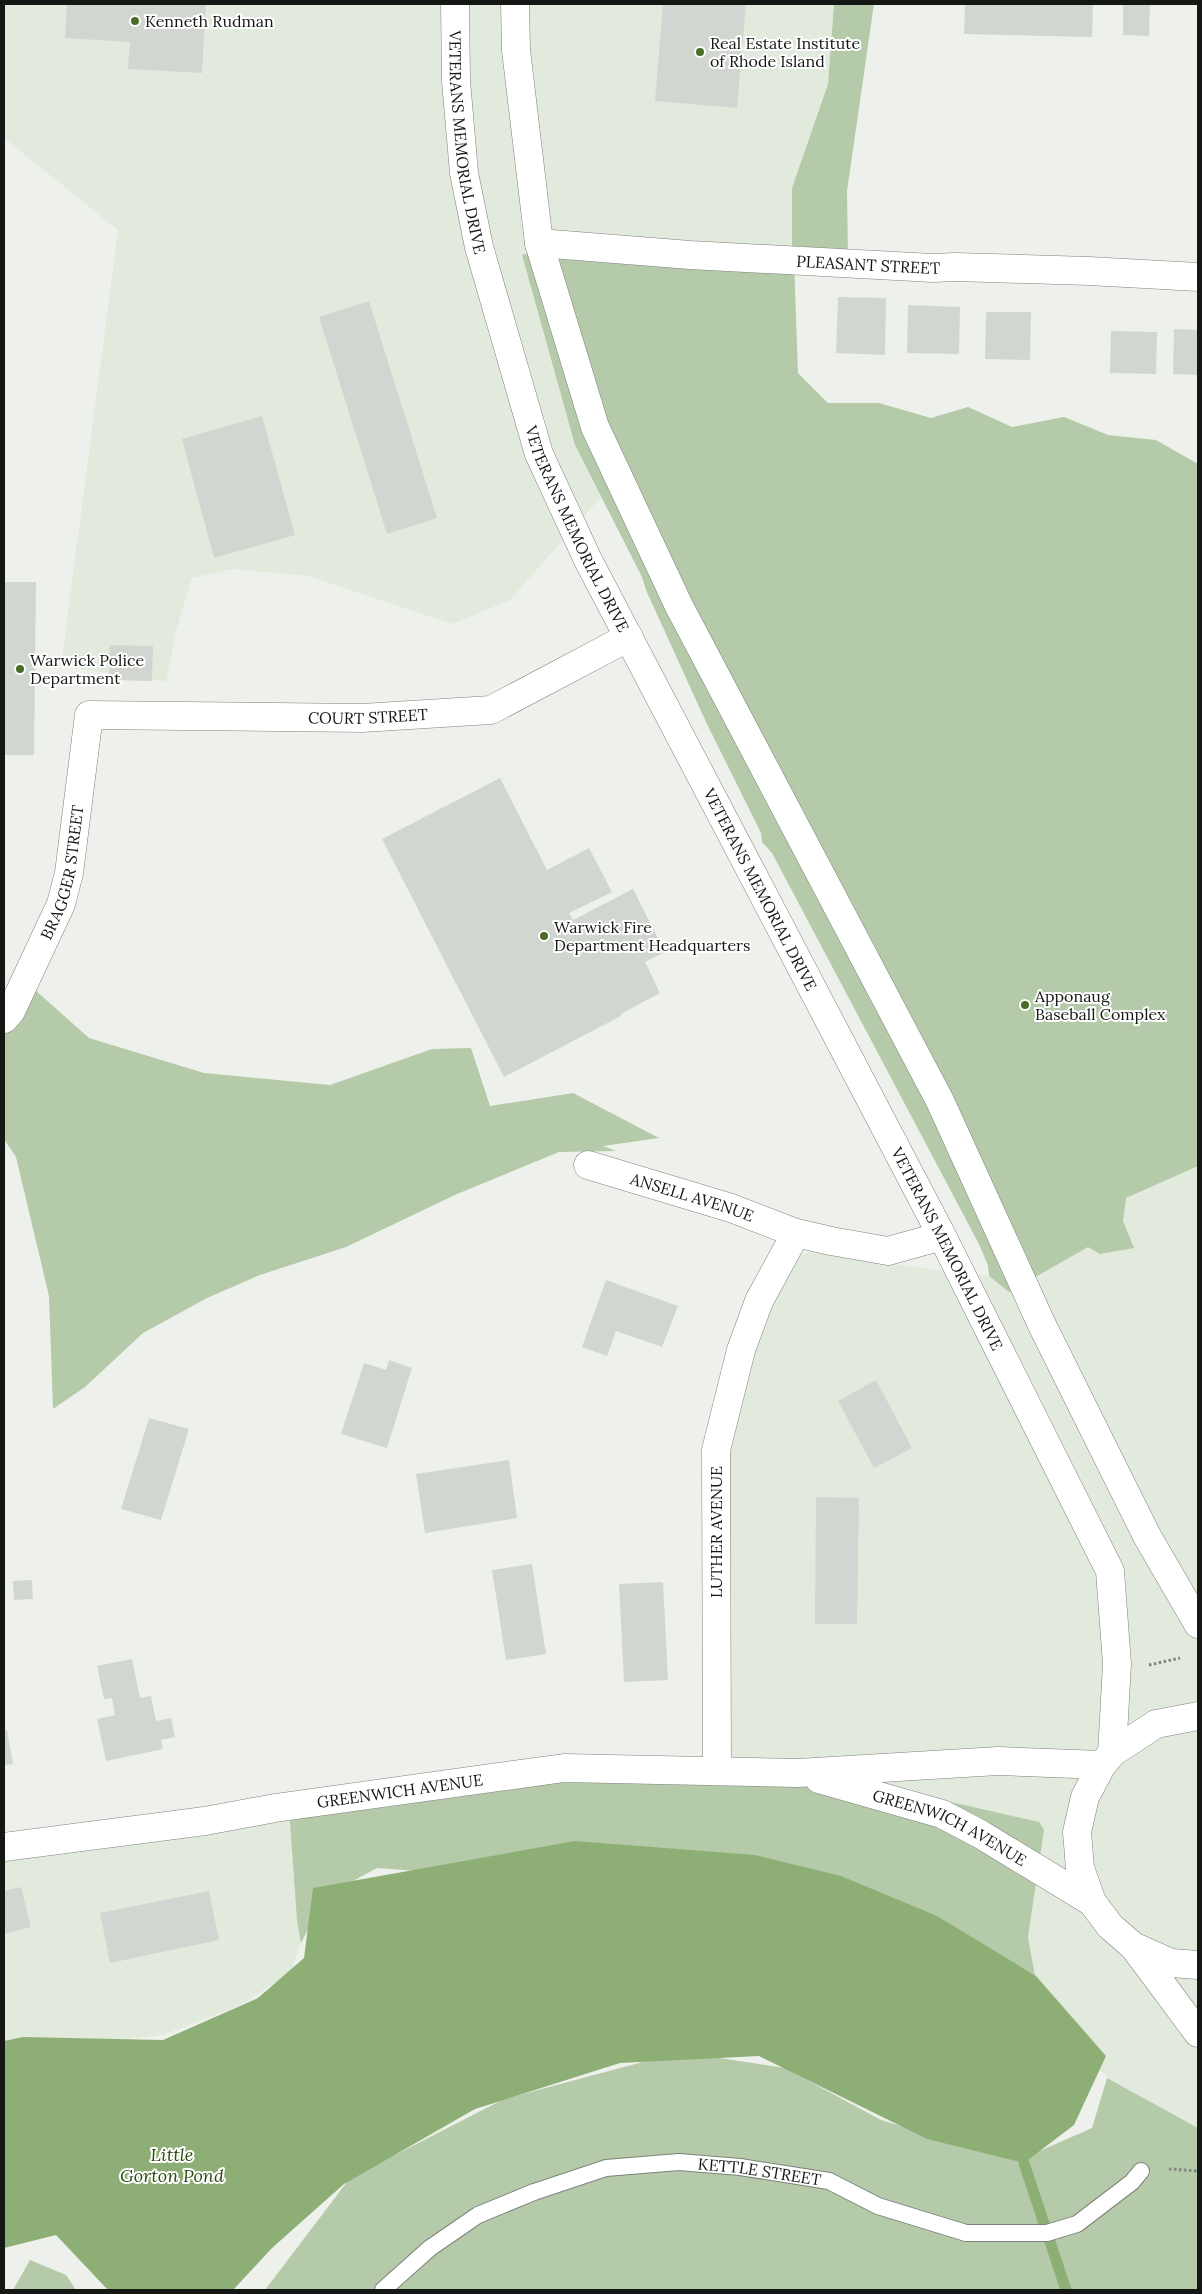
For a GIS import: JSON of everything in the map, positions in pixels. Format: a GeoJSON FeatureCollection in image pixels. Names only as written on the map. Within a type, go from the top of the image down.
{"type":"FeatureCollection","features":[{"type":"Feature","properties":{"kind":"main road","name":"VETERANS MEMORIAL DRIVE"},"geometry":{"type":"LineString","coordinates":[[455,4],[456,81],[464,173],[479,247],[539,454],[588,560],[942,1236],[1110,1571],[1117,1664],[1107,1759]]}},
{"type":"Feature","properties":{"kind":"main road"},"geometry":{"type":"LineString","coordinates":[[515,4],[516,50],[539,243],[595,427],[679,606],[940,1101],[1042,1325],[1147,1536],[1191,1595],[1198,1624]]}},
{"type":"Feature","properties":{"kind":"main road","name":"PLEASANT STREET"},"geometry":{"type":"LineString","coordinates":[[539,243],[690,255],[933,268],[1089,271],[1198,277]]}},
{"type":"Feature","properties":{"kind":"main road","name":"COURT STREET"},"geometry":{"type":"LineString","coordinates":[[88,715],[362,718],[491,710],[629,637]]}},
{"type":"Feature","properties":{"kind":"main road","name":"BRAGGER STREET"},"geometry":{"type":"LineString","coordinates":[[4,1019],[12,1011],[61,904],[69,873],[88,715]]}},
{"type":"Feature","properties":{"kind":"main road","name":"ANSELL AVENUE"},"geometry":{"type":"LineString","coordinates":[[588,1165],[731,1208],[796,1232],[831,1241],[888,1251],[942,1236]]}},
{"type":"Feature","properties":{"kind":"main road","name":"LUTHER AVENUE"},"geometry":{"type":"LineString","coordinates":[[717,1770],[716,1450],[741,1350],[759,1301],[796,1232]]}},
{"type":"Feature","properties":{"kind":"main road"},"geometry":{"type":"LineString","coordinates":[[1198,1716],[1156,1724],[1107,1759],[1085,1797],[1077,1832],[1080,1868],[1092,1902],[1110,1926],[1133,1946],[1198,2033]]}},
{"type":"Feature","properties":{"kind":"main road","name":"GREENWICH AVENUE"},"geometry":{"type":"LineString","coordinates":[[4,1847],[205,1821],[276,1808],[564,1768],[798,1773],[998,1760],[1107,1759]]}},
{"type":"Feature","properties":{"kind":"main road","name":"GREENWICH AVENUE"},"geometry":{"type":"LineString","coordinates":[[798,1773],[942,1814],[980,1834],[1092,1902]]}},
{"type":"Feature","properties":{"kind":"main road"},"geometry":{"type":"LineString","coordinates":[[1133,1946],[1171,1963],[1198,1965]]}},
{"type":"Feature","properties":{"kind":"lane","name":"KETTLE STREET"},"geometry":{"type":"LineString","coordinates":[[383,2290],[430,2248],[478,2215],[534,2192],[606,2168],[678,2162],[740,2167],[829,2181],[878,2206],[966,2234],[1047,2233],[1077,2224],[1132,2182],[1141,2171]]}},
{"type":"Feature","properties":{"kind":"path"},"geometry":{"type":"LineString","coordinates":[[1147,1666],[1180,1658]]}},
{"type":"Feature","properties":{"kind":"shaded area"},"geometry":{"type":"Polygon","coordinates":[[[4,4],[834,4],[828,84],[792,188],[793,252],[522,255],[575,445],[601,497],[510,600],[453,624],[309,576],[231,569],[192,578],[175,635],[166,682],[61,666],[118,230],[4,138],[4,4]]]}},
{"type":"Feature","properties":{"kind":"shaded area","name":"Apponaug Baseball Complex"},"geometry":{"type":"Polygon","coordinates":[[[834,4],[874,4],[847,191],[848,258],[794,261],[798,373],[828,403],[879,403],[931,418],[968,407],[1012,427],[1064,417],[1108,435],[1156,440],[1198,464],[1198,1166],[1126,1198],[1123,1221],[1134,1248],[1100,1254],[1088,1247],[1009,1292],[989,1276],[988,1266],[980,1246],[772,853],[762,842],[761,833],[706,722],[646,590],[642,577],[575,445],[522,255],[542,250],[792,252],[792,188],[828,84],[834,4]]]}},
{"type":"Feature","properties":{"kind":"shaded area"},"geometry":{"type":"Polygon","coordinates":[[[25,981],[89,1038],[204,1073],[330,1085],[432,1049],[471,1048],[490,1106],[573,1093],[659,1138],[603,1146],[616,1151],[559,1152],[457,1194],[346,1247],[260,1275],[207,1298],[143,1333],[85,1387],[53,1409],[49,1296],[16,1157],[4,1139],[4,1012],[25,981]]]}},
{"type":"Feature","properties":{"kind":"shaded area"},"geometry":{"type":"Polygon","coordinates":[[[1198,1158],[1198,2128],[1107,2078],[1107,2075],[1099,2071],[1039,1998],[1028,1937],[1044,1830],[713,1763],[711,1445],[793,1257],[810,1252],[989,1276],[1009,1292],[1128,1181],[1198,1158]]]}},
{"type":"Feature","properties":{"kind":"shaded area"},"geometry":{"type":"Polygon","coordinates":[[[565,1764],[929,1797],[1039,1822],[1044,1830],[1028,1937],[1039,1998],[497,1877],[377,1868],[325,1896],[301,1943],[297,1921],[289,1808],[565,1764]]]}},
{"type":"Feature","properties":{"kind":"shaded area"},"geometry":{"type":"Polygon","coordinates":[[[289,1808],[297,1921],[301,1943],[291,1972],[241,2005],[163,2035],[4,2053],[4,1845],[289,1808]]]}},
{"type":"Feature","properties":{"kind":"shaded area"},"geometry":{"type":"Polygon","coordinates":[[[680,2052],[785,2068],[881,2120],[1017,2161],[1092,2128],[1107,2078],[1198,2128],[1198,2290],[265,2290],[350,2178],[504,2099],[680,2052]]]}},
{"type":"Feature","properties":{"kind":"shaded area"},"geometry":{"type":"Polygon","coordinates":[[[30,2260],[66,2275],[76,2290],[13,2290],[30,2260]]]}},
{"type":"Feature","properties":{"kind":"water","name":"Little Gorton Pond"},"geometry":{"type":"Polygon","coordinates":[[[575,1841],[755,1855],[841,1876],[937,1916],[1036,1976],[1106,2056],[1074,2125],[1024,2163],[927,2139],[759,2056],[620,2063],[475,2109],[344,2184],[272,2248],[233,2290],[108,2290],[56,2235],[4,2248],[4,2041],[23,2037],[163,2040],[258,1998],[304,1958],[313,1888],[575,1841]]]}},
{"type":"Feature","properties":{"kind":"building","name":"Kenneth Rudman"},"geometry":{"type":"Polygon","coordinates":[[[67,4],[206,4],[202,73],[128,69],[130,42],[65,38],[67,4]]]}},
{"type":"Feature","properties":{"kind":"building","name":"Real Estate Institute of Rhode Island"},"geometry":{"type":"Polygon","coordinates":[[[663,4],[746,4],[737,108],[655,101],[663,4]]]}},
{"type":"Feature","properties":{"kind":"building"},"geometry":{"type":"Polygon","coordinates":[[[965,4],[1093,4],[1092,37],[964,34],[965,4]]]}},
{"type":"Feature","properties":{"kind":"building"},"geometry":{"type":"Polygon","coordinates":[[[1123,4],[1150,4],[1149,36],[1123,35],[1123,4]]]}},
{"type":"Feature","properties":{"kind":"building"},"geometry":{"type":"Polygon","coordinates":[[[838,297],[886,298],[885,355],[836,353],[838,297]]]}},
{"type":"Feature","properties":{"kind":"building"},"geometry":{"type":"Polygon","coordinates":[[[369,301],[437,518],[387,534],[319,317],[369,301]]]}},
{"type":"Feature","properties":{"kind":"building"},"geometry":{"type":"Polygon","coordinates":[[[908,305],[960,307],[959,354],[907,353],[908,305]]]}},
{"type":"Feature","properties":{"kind":"building"},"geometry":{"type":"Polygon","coordinates":[[[986,312],[1031,312],[1030,360],[985,359],[986,312]]]}},
{"type":"Feature","properties":{"kind":"building"},"geometry":{"type":"Polygon","coordinates":[[[1174,329],[1198,330],[1198,375],[1173,374],[1174,329]]]}},
{"type":"Feature","properties":{"kind":"building"},"geometry":{"type":"Polygon","coordinates":[[[1111,331],[1157,332],[1156,374],[1110,373],[1111,331]]]}},
{"type":"Feature","properties":{"kind":"building"},"geometry":{"type":"Polygon","coordinates":[[[262,416],[295,535],[214,558],[182,439],[262,416]]]}},
{"type":"Feature","properties":{"kind":"building","name":"Warwick Police Department"},"geometry":{"type":"Polygon","coordinates":[[[4,582],[36,582],[34,755],[4,755],[4,582]]]}},
{"type":"Feature","properties":{"kind":"building"},"geometry":{"type":"Polygon","coordinates":[[[110,645],[153,646],[152,681],[109,680],[110,645]]]}},
{"type":"Feature","properties":{"kind":"building","name":"Warwick Fire Department Headquarters"},"geometry":{"type":"Polygon","coordinates":[[[500,778],[547,870],[589,848],[612,892],[569,913],[573,920],[633,889],[665,952],[645,962],[660,993],[621,1014],[621,1016],[504,1077],[382,839],[500,778]]]}},
{"type":"Feature","properties":{"kind":"building"},"geometry":{"type":"Polygon","coordinates":[[[606,1280],[678,1306],[662,1347],[616,1331],[607,1356],[582,1347],[606,1280]]]}},
{"type":"Feature","properties":{"kind":"building"},"geometry":{"type":"Polygon","coordinates":[[[389,1360],[412,1368],[387,1448],[341,1434],[364,1363],[386,1370],[389,1360]]]}},
{"type":"Feature","properties":{"kind":"building"},"geometry":{"type":"Polygon","coordinates":[[[876,1380],[912,1448],[874,1468],[838,1401],[876,1380]]]}},
{"type":"Feature","properties":{"kind":"building"},"geometry":{"type":"Polygon","coordinates":[[[149,1418],[189,1429],[161,1520],[121,1509],[149,1418]]]}},
{"type":"Feature","properties":{"kind":"building"},"geometry":{"type":"Polygon","coordinates":[[[509,1460],[517,1518],[425,1533],[416,1474],[509,1460]]]}},
{"type":"Feature","properties":{"kind":"building"},"geometry":{"type":"Polygon","coordinates":[[[816,1497],[859,1498],[857,1624],[815,1624],[816,1497]]]}},
{"type":"Feature","properties":{"kind":"building"},"geometry":{"type":"Polygon","coordinates":[[[532,1564],[546,1654],[506,1660],[492,1570],[532,1564]]]}},
{"type":"Feature","properties":{"kind":"building"},"geometry":{"type":"Polygon","coordinates":[[[32,1580],[33,1599],[14,1600],[13,1581],[32,1580]]]}},
{"type":"Feature","properties":{"kind":"building"},"geometry":{"type":"Polygon","coordinates":[[[663,1582],[668,1680],[624,1682],[619,1584],[663,1582]]]}},
{"type":"Feature","properties":{"kind":"building"},"geometry":{"type":"Polygon","coordinates":[[[132,1659],[140,1698],[151,1696],[156,1721],[171,1718],[175,1737],[161,1740],[163,1749],[106,1761],[97,1719],[115,1715],[112,1698],[104,1699],[97,1666],[132,1659]]]}},
{"type":"Feature","properties":{"kind":"building"},"geometry":{"type":"Polygon","coordinates":[[[7,1730],[13,1764],[4,1765],[4,1731],[7,1730]]]}},
{"type":"Feature","properties":{"kind":"building"},"geometry":{"type":"Polygon","coordinates":[[[21,1887],[31,1927],[4,1934],[4,1891],[21,1887]]]}},
{"type":"Feature","properties":{"kind":"building"},"geometry":{"type":"Polygon","coordinates":[[[209,1891],[219,1940],[110,1963],[100,1913],[209,1891]]]}},
{"type":"Feature","properties":{"kind":"waterway"},"geometry":{"type":"LineString","coordinates":[[1024,2163],[1066,2290]]}},
{"type":"Feature","properties":{"kind":"place","name":"Kenneth Rudman"},"geometry":{"type":"Point","coordinates":[135,21]}},
{"type":"Feature","properties":{"kind":"place","name":"Real Estate Institute of Rhode Island"},"geometry":{"type":"Point","coordinates":[700,52]}},
{"type":"Feature","properties":{"kind":"place","name":"Warwick Police Department"},"geometry":{"type":"Point","coordinates":[20,669]}},
{"type":"Feature","properties":{"kind":"place","name":"Warwick Fire Department Headquarters"},"geometry":{"type":"Point","coordinates":[544,936]}},
{"type":"Feature","properties":{"kind":"place","name":"Apponaug Baseball Complex"},"geometry":{"type":"Point","coordinates":[1025,1005]}}]}
